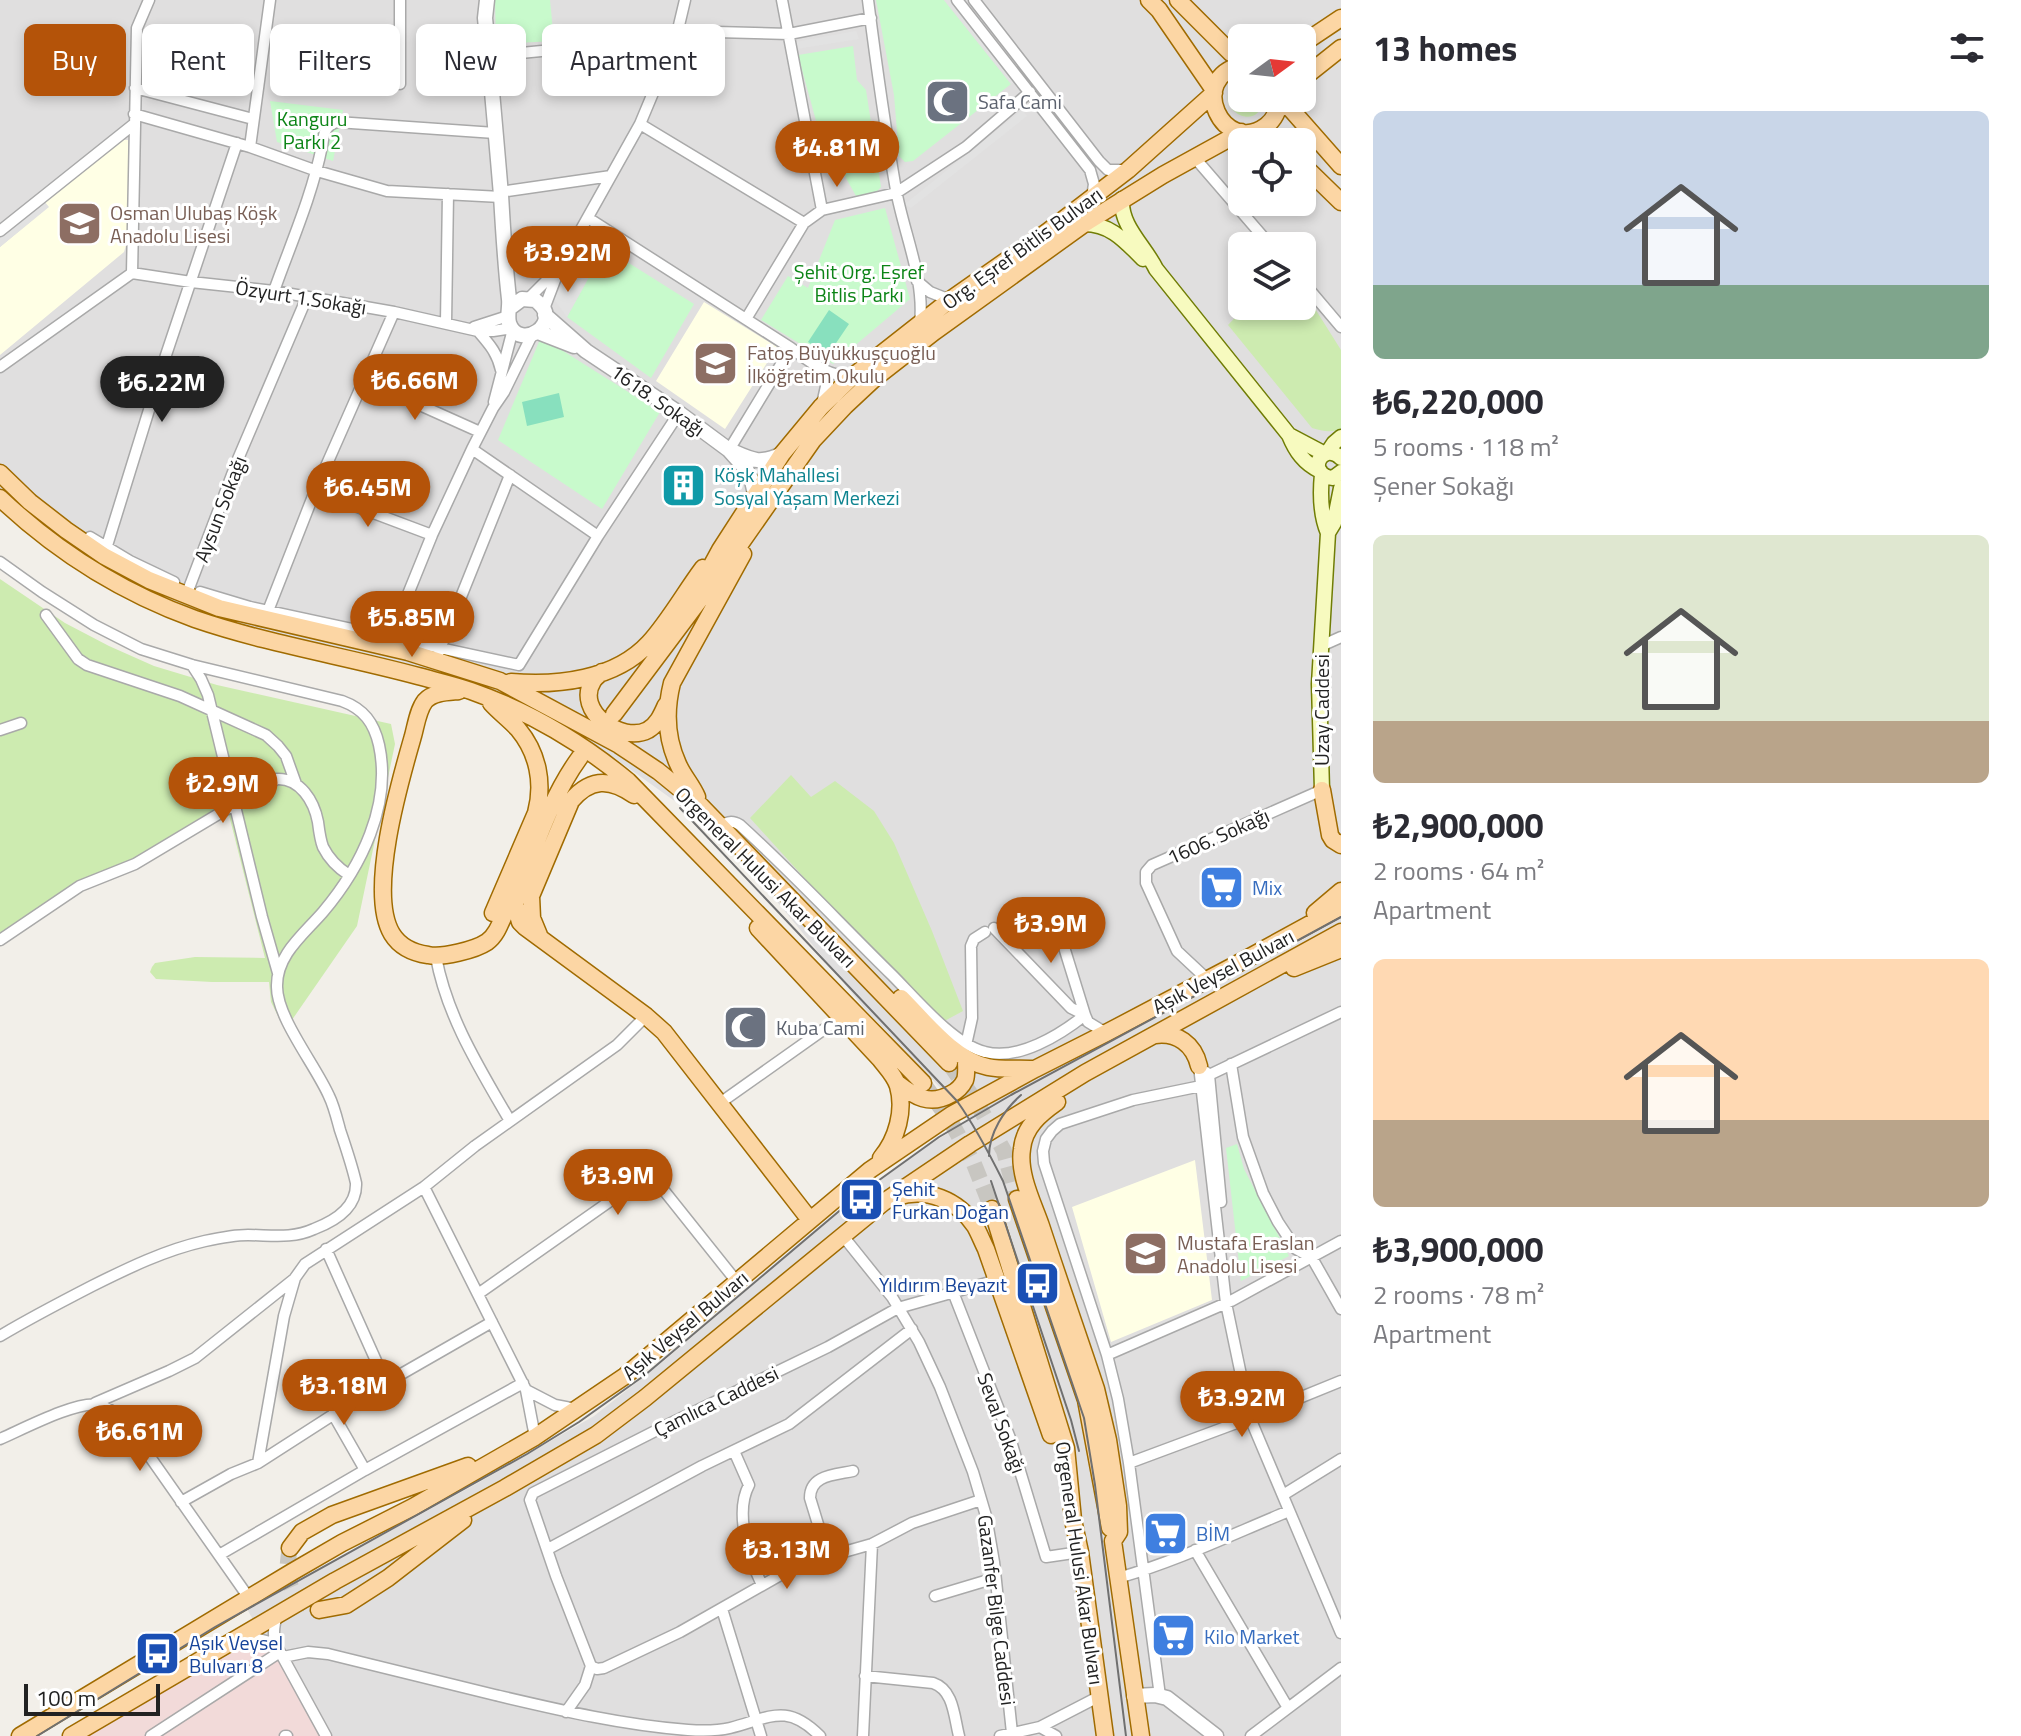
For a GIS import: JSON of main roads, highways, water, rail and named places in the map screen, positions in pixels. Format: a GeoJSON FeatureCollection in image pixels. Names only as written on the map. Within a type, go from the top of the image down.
{"type":"FeatureCollection","features":[{"type":"Feature","properties":{"kind":"main road"},"geometry":{"type":"LineString","coordinates":[[1149,0],[1214,92],[1217,115],[1232,128]]}},
{"type":"Feature","properties":{"kind":"main road"},"geometry":{"type":"LineString","coordinates":[[1178,0],[1228,50]]}},
{"type":"Feature","properties":{"kind":"main road"},"geometry":{"type":"LineString","coordinates":[[1316,35],[1341,18]]}},
{"type":"Feature","properties":{"kind":"main road"},"geometry":{"type":"LineString","coordinates":[[1316,68],[1341,48]]}},
{"type":"Feature","properties":{"kind":"main road","name":"Org. Eşref Bitlis Bulvarı"},"geometry":{"type":"LineString","coordinates":[[614,714],[722,570],[762,498],[782,454],[821,407],[852,377],[950,300],[1128,170],[1214,92],[1219,79],[1228,70]]}},
{"type":"Feature","properties":{"kind":"main road","name":"Org. Eşref Bitlis Bulvarı"},"geometry":{"type":"LineString","coordinates":[[1262,128],[1269,124],[1277,112]]}},
{"type":"Feature","properties":{"kind":"main road"},"geometry":{"type":"LineString","coordinates":[[1293,112],[1341,166]]}},
{"type":"Feature","properties":{"kind":"main road","name":"Org. Eşref Bitlis Bulvarı"},"geometry":{"type":"LineString","coordinates":[[669,640],[720,550],[813,440],[875,378],[1084,224],[1122,199],[1228,140]]}},
{"type":"Feature","properties":{"kind":"main road"},"geometry":{"type":"LineString","coordinates":[[1316,178],[1341,202]]}},
{"type":"Feature","properties":{"kind":"main road"},"geometry":{"type":"LineString","coordinates":[[1122,199],[1124,218],[1156,269]]}},
{"type":"Feature","properties":{"kind":"main road"},"geometry":{"type":"LineString","coordinates":[[1084,224],[1114,231],[1156,269],[1289,435],[1303,460],[1333,478],[1341,472]]}},
{"type":"Feature","properties":{"kind":"main road"},"geometry":{"type":"LineString","coordinates":[[1289,435],[1331,455],[1334,443],[1341,437]]}},
{"type":"Feature","properties":{"kind":"main road","name":"Uzay Caddesi"},"geometry":{"type":"LineString","coordinates":[[1322,790],[1319,721],[1328,533],[1323,520],[1318,463],[1331,455]]}},
{"type":"Feature","properties":{"kind":"main road","name":"Orgeneral Hulusi Akar Bulvarı"},"geometry":{"type":"LineString","coordinates":[[0,473],[48,516],[149,580],[219,608],[266,615],[438,654],[500,681],[619,745],[658,771],[701,806],[949,1063]]}},
{"type":"Feature","properties":{"kind":"main road","name":"Uzay Caddesi"},"geometry":{"type":"LineString","coordinates":[[1328,533],[1334,523],[1341,488]]}},
{"type":"Feature","properties":{"kind":"main road","name":"Orgeneral Hulusi Akar Bulvarı"},"geometry":{"type":"LineString","coordinates":[[0,498],[49,540],[92,569],[178,612],[295,647],[468,689],[530,717],[598,756],[628,781],[698,851],[923,1083]]}},
{"type":"Feature","properties":{"kind":"main road"},"geometry":{"type":"LineString","coordinates":[[602,672],[593,681],[590,690],[592,710],[619,731],[632,733],[651,729],[660,718],[672,683],[729,581],[762,498]]}},
{"type":"Feature","properties":{"kind":"main road"},"geometry":{"type":"LineString","coordinates":[[500,681],[548,684],[573,681],[632,658],[652,640],[702,569],[720,550]]}},
{"type":"Feature","properties":{"kind":"main road"},"geometry":{"type":"LineString","coordinates":[[468,689],[430,696],[423,704],[388,838],[383,892],[385,910],[391,933],[397,941],[410,950],[436,957],[483,945],[491,939],[508,903],[516,894]]}},
{"type":"Feature","properties":{"kind":"main road"},"geometry":{"type":"LineString","coordinates":[[471,948],[483,937],[530,826],[541,783],[530,746],[519,730],[484,696]]}},
{"type":"Feature","properties":{"kind":"main road"},"geometry":{"type":"LineString","coordinates":[[668,700],[668,735],[678,765],[696,792],[701,806]]}},
{"type":"Feature","properties":{"kind":"main road"},"geometry":{"type":"LineString","coordinates":[[580,757],[566,775],[556,796],[516,894],[515,905],[520,922],[664,1032],[810,1220]]}},
{"type":"Feature","properties":{"kind":"main road"},"geometry":{"type":"LineString","coordinates":[[541,941],[532,918],[531,896],[571,801],[579,792],[588,786],[609,782],[622,787],[663,816]]}},
{"type":"Feature","properties":{"kind":"main road"},"geometry":{"type":"LineString","coordinates":[[1322,790],[1330,835],[1341,845]]}},
{"type":"Feature","properties":{"kind":"main road"},"geometry":{"type":"LineString","coordinates":[[723,830],[759,859],[952,1049],[966,1052],[989,1067],[1035,1069]]}},
{"type":"Feature","properties":{"kind":"main road"},"geometry":{"type":"LineString","coordinates":[[698,851],[728,896],[880,1059],[897,1083],[922,1099],[941,1100],[958,1091],[966,1079],[966,1052]]}},
{"type":"Feature","properties":{"kind":"main road"},"geometry":{"type":"LineString","coordinates":[[1287,937],[1341,891]]}},
{"type":"Feature","properties":{"kind":"main road","name":"Aşık Veysel Bulvarı"},"geometry":{"type":"LineString","coordinates":[[20,1736],[342,1543],[413,1507],[532,1439],[577,1409],[625,1376],[870,1170],[951,1115],[1341,907]]}},
{"type":"Feature","properties":{"kind":"main road","name":"Aşık Veysel Bulvarı"},"geometry":{"type":"LineString","coordinates":[[71,1736],[335,1581],[596,1435],[884,1202],[1085,1073],[1341,932]]}},
{"type":"Feature","properties":{"kind":"main road"},"geometry":{"type":"LineString","coordinates":[[1215,1001],[1341,949]]}},
{"type":"Feature","properties":{"kind":"main road"},"geometry":{"type":"LineString","coordinates":[[1153,1036],[1173,1036],[1185,1042],[1204,1070]]}},
{"type":"Feature","properties":{"kind":"main road","name":"Orgeneral Hulusi Akar Bulvarı"},"geometry":{"type":"LineString","coordinates":[[1085,1073],[1076,1088],[1044,1111],[1028,1129],[1021,1150],[1021,1162],[1104,1419],[1118,1506],[1119,1532],[1113,1541]]}},
{"type":"Feature","properties":{"kind":"main road"},"geometry":{"type":"LineString","coordinates":[[870,1170],[889,1148],[898,1125],[901,1101],[897,1083]]}},
{"type":"Feature","properties":{"kind":"main road"},"geometry":{"type":"LineString","coordinates":[[884,1202],[906,1194],[929,1194],[951,1202],[975,1226],[986,1249],[1057,1451],[1073,1520]]}},
{"type":"Feature","properties":{"kind":"main road","name":"Orgeneral Hulusi Akar Bulvarı"},"geometry":{"type":"LineString","coordinates":[[1017,1199],[1086,1400],[1113,1541],[1141,1736]]}},
{"type":"Feature","properties":{"kind":"main road","name":"Orgeneral Hulusi Akar Bulvarı"},"geometry":{"type":"LineString","coordinates":[[992,1209],[1066,1448],[1073,1520],[1105,1736]]}},
{"type":"Feature","properties":{"kind":"main road"},"geometry":{"type":"LineString","coordinates":[[290,1548],[302,1532],[332,1515],[448,1474],[532,1439]]}},
{"type":"Feature","properties":{"kind":"main road"},"geometry":{"type":"LineString","coordinates":[[319,1610],[346,1605],[388,1578],[505,1488]]}},
{"type":"Feature","properties":{"kind":"tunnel"},"geometry":{"type":"LineString","coordinates":[[949,1063],[1004,1151],[1017,1199]]}},
{"type":"Feature","properties":{"kind":"tunnel"},"geometry":{"type":"LineString","coordinates":[[923,1083],[951,1122],[974,1164],[992,1209]]}},
{"type":"Feature","properties":{"kind":"tunnel"},"geometry":{"type":"LineString","coordinates":[[290,1548],[288,1578],[291,1586],[301,1600],[319,1610]]}},
{"type":"Feature","properties":{"kind":"tram line"},"geometry":{"type":"LineString","coordinates":[[680,808],[957,1101],[1003,1181],[1084,1418],[1126,1736]]}},
{"type":"Feature","properties":{"kind":"tram line"},"geometry":{"type":"LineString","coordinates":[[37,1736],[215,1627],[579,1422],[645,1375],[857,1196],[939,1137],[1341,917]]}},
{"type":"Feature","properties":{"kind":"tram line"},"geometry":{"type":"LineString","coordinates":[[989,1156],[999,1122],[1021,1095]]}},
{"type":"Feature","properties":{"kind":"tram line"},"geometry":{"type":"LineString","coordinates":[[991,1181],[1079,1451]]}},
{"type":"Feature","properties":{"kind":"place","name":"Safa Cami"},"geometry":{"type":"Point","coordinates":[947,101]}},
{"type":"Feature","properties":{"kind":"place","name":"Osman Ulubaş Köşk Anadolu Lisesi"},"geometry":{"type":"Point","coordinates":[79,223]}},
{"type":"Feature","properties":{"kind":"place","name":"Fatoş Büyükkuşçuoğlu İlköğretim Okulu"},"geometry":{"type":"Point","coordinates":[716,364]}},
{"type":"Feature","properties":{"kind":"place","name":"Köşk Mahallesi Sosyal Yaşam Merkezi"},"geometry":{"type":"Point","coordinates":[683,486]}},
{"type":"Feature","properties":{"kind":"place","name":"Mix"},"geometry":{"type":"Point","coordinates":[1221,887]}},
{"type":"Feature","properties":{"kind":"place","name":"Kuba Cami"},"geometry":{"type":"Point","coordinates":[745,1027]}},
{"type":"Feature","properties":{"kind":"place","name":"Şehit Furkan Doğan"},"geometry":{"type":"Point","coordinates":[861,1200]}},
{"type":"Feature","properties":{"kind":"place","name":"Mustafa Eraslan Anadolu Lisesi"},"geometry":{"type":"Point","coordinates":[1146,1254]}},
{"type":"Feature","properties":{"kind":"place","name":"Yıldırım Beyazıt"},"geometry":{"type":"Point","coordinates":[1038,1284]}},
{"type":"Feature","properties":{"kind":"place","name":"BİM"},"geometry":{"type":"Point","coordinates":[1165,1533]}},
{"type":"Feature","properties":{"kind":"place","name":"Kilo Market"},"geometry":{"type":"Point","coordinates":[1173,1636]}},
{"type":"Feature","properties":{"kind":"place","name":"Aşık Veysel Bulvarı 8"},"geometry":{"type":"Point","coordinates":[158,1653]}},
{"type":"Feature","properties":{"kind":"park label","name":"Kanguru Parkı 2"},"geometry":{"type":"Point","coordinates":[312,130]}},
{"type":"Feature","properties":{"kind":"park label","name":"Şehit Org. Eşref Bitlis Parkı"},"geometry":{"type":"Point","coordinates":[859,282]}}]}
